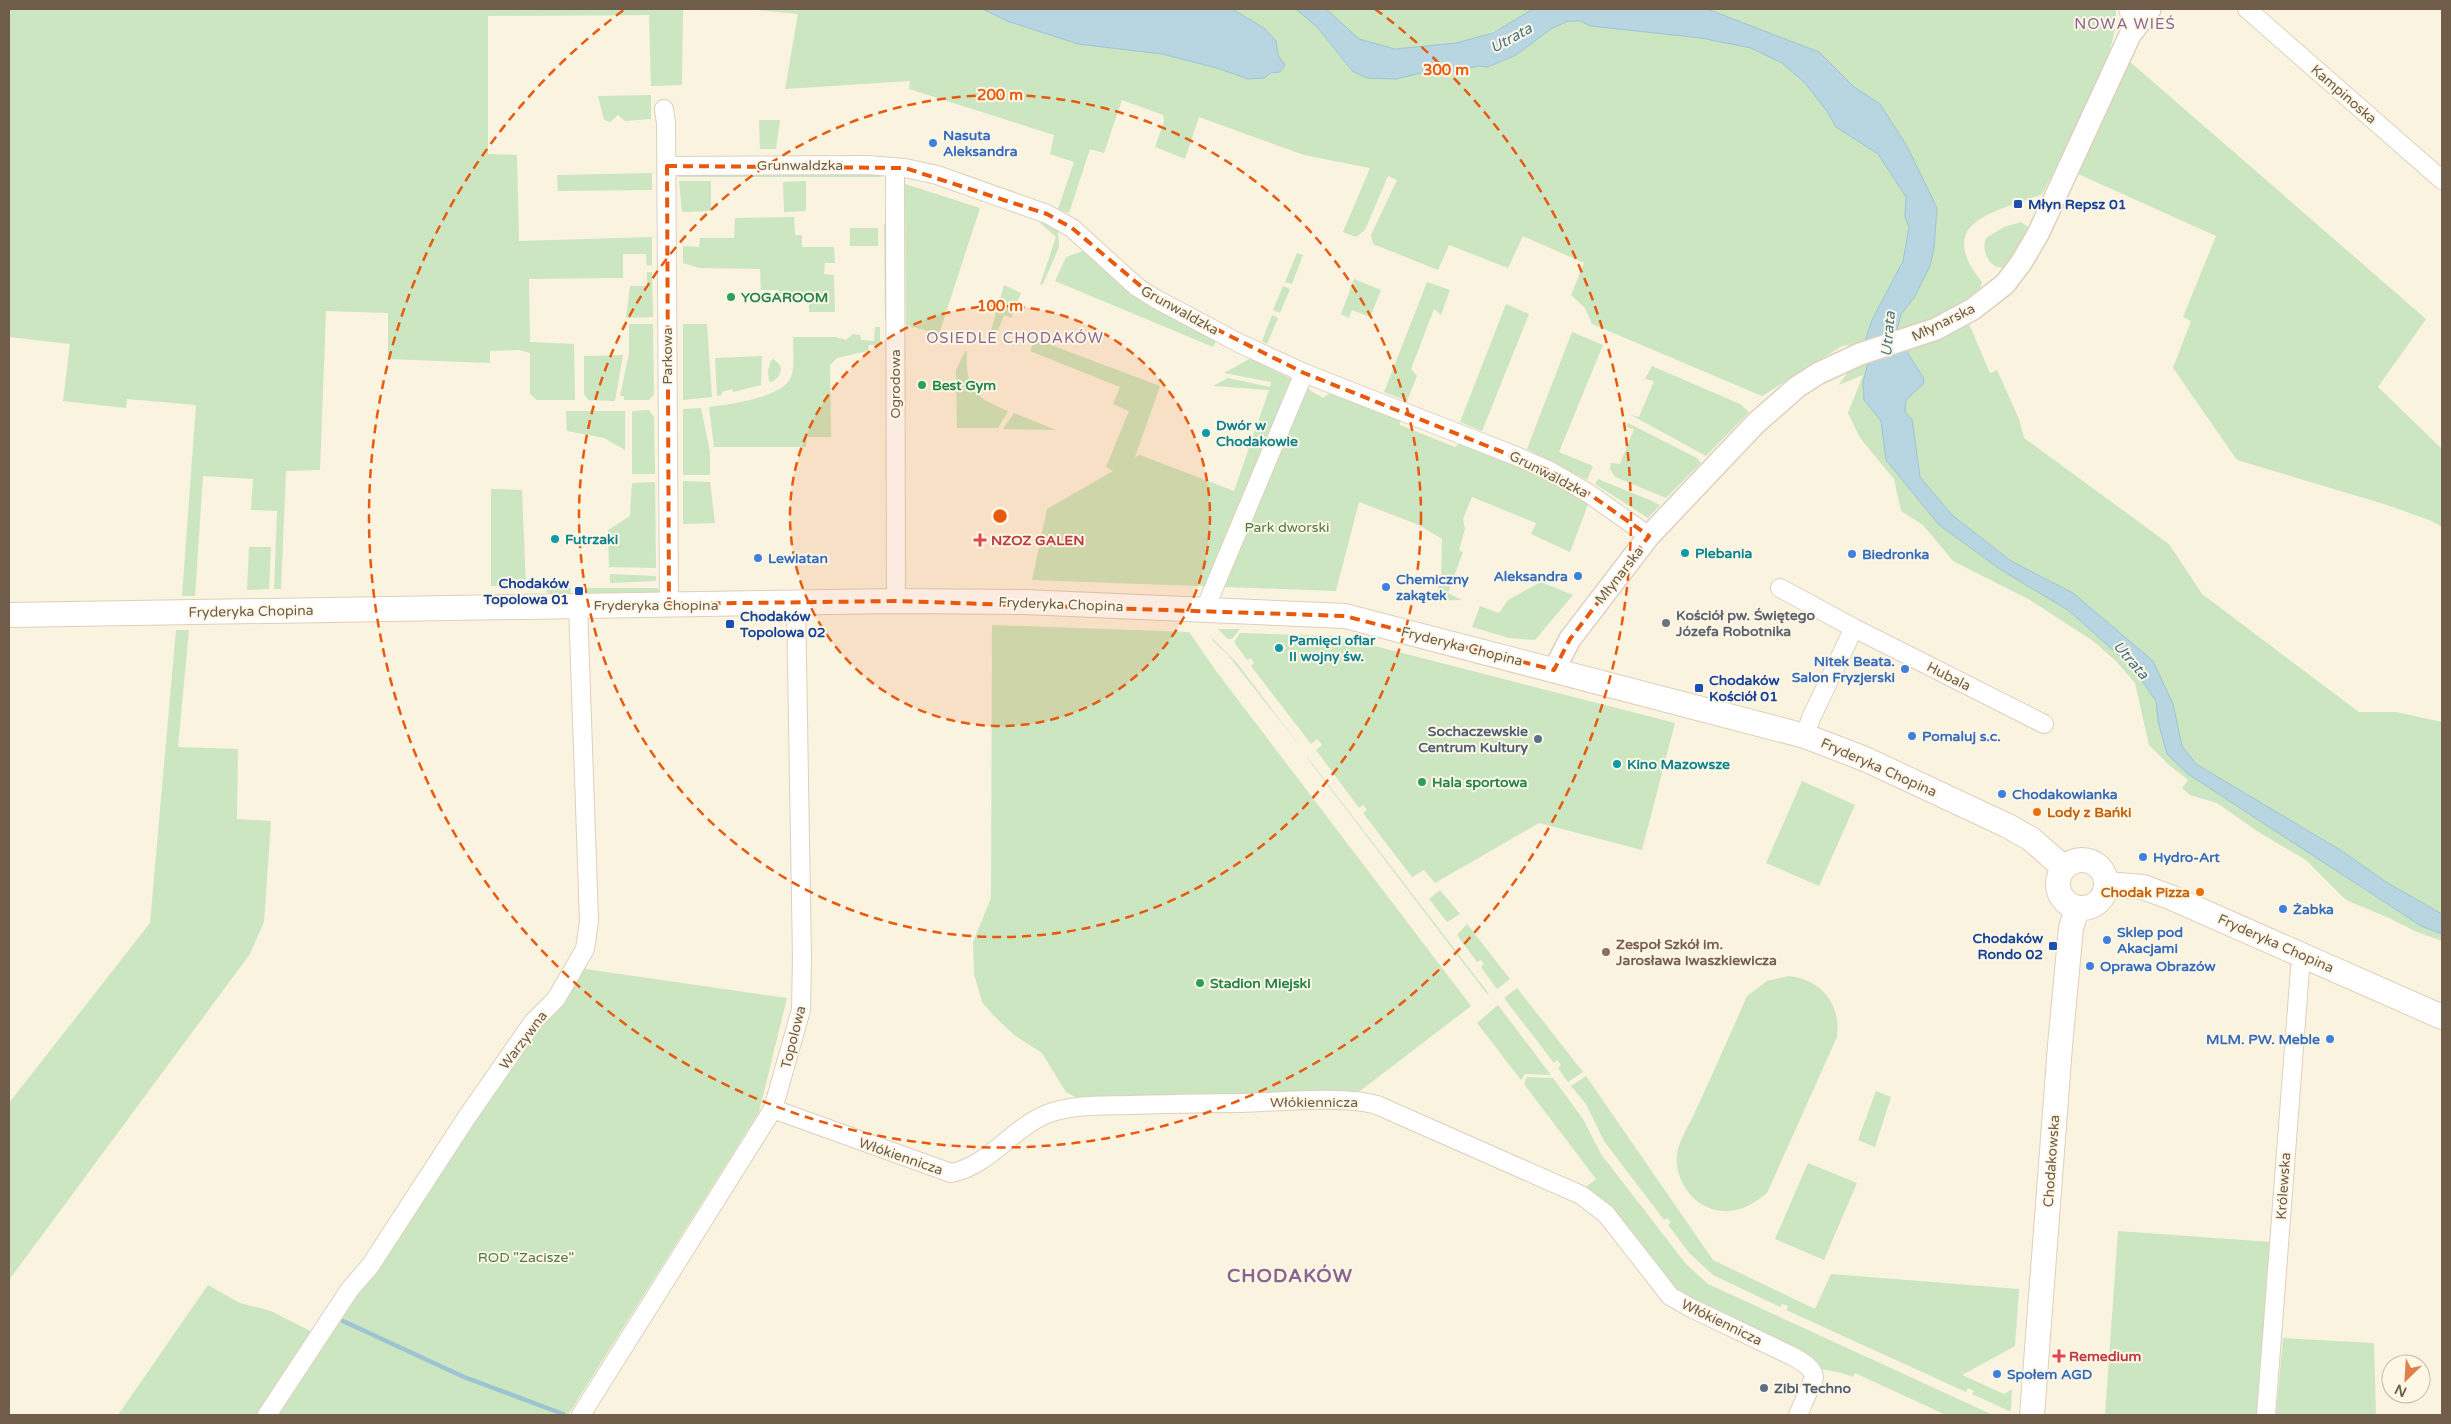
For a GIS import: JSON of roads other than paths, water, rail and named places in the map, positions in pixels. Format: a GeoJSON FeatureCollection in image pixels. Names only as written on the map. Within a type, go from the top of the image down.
{"type":"FeatureCollection","features":[{"type":"Feature","properties":{"kind":"main road","name":"Fryderyka Chopina"},"geometry":{"type":"LineString","coordinates":[[9,615],[896,600],[1205,609],[1344,616],[1805,736],[1865,759],[2008,826],[2031,839],[2064,868]]}},
{"type":"Feature","properties":{"kind":"main road"},"geometry":{"type":"LineString","coordinates":[[2079,860],[2091,862],[2100,868],[2106,884],[2103,895],[2097,903],[2087,908],[2076,908],[2065,902],[2059,891],[2058,879],[2064,868],[2079,860]]}},
{"type":"Feature","properties":{"kind":"main road","name":"Fryderyka Chopina"},"geometry":{"type":"LineString","coordinates":[[2106,884],[2130,885],[2161,894],[2442,1017]]}},
{"type":"Feature","properties":{"kind":"main road","name":"Chodakowska"},"geometry":{"type":"LineString","coordinates":[[2032,1415],[2062,1027],[2071,928],[2076,908]]}},
{"type":"Feature","properties":{"kind":"street","name":"Kampinoska"},"geometry":{"type":"LineString","coordinates":[[2247,9],[2442,180]]}},
{"type":"Feature","properties":{"kind":"street","name":"Młynarska"},"geometry":{"type":"LineString","coordinates":[[1554,670],[1570,639],[1649,536],[1756,423],[1797,387],[1819,373],[1860,354],[1917,336],[1973,308],[2005,284],[2021,263],[2038,234],[2138,13]]}},
{"type":"Feature","properties":{"kind":"street","name":"Parkowa"},"geometry":{"type":"LineString","coordinates":[[664,108],[667,166],[670,604]]}},
{"type":"Feature","properties":{"kind":"street","name":"Grunwaldzka"},"geometry":{"type":"LineString","coordinates":[[667,166],[867,165],[895,167],[937,175],[1061,220],[1082,236],[1146,293],[1239,343],[1304,373],[1516,456],[1550,472],[1588,493],[1649,536]]}},
{"type":"Feature","properties":{"kind":"street","name":"Ogrodowa"},"geometry":{"type":"LineString","coordinates":[[895,167],[896,600]]}},
{"type":"Feature","properties":{"kind":"street"},"geometry":{"type":"LineString","coordinates":[[1205,609],[1304,373]]}},
{"type":"Feature","properties":{"kind":"street","name":"Hubala"},"geometry":{"type":"LineString","coordinates":[[1780,588],[1854,628],[2044,724]]}},
{"type":"Feature","properties":{"kind":"street","name":"Topolowa"},"geometry":{"type":"LineString","coordinates":[[581,1415],[773,1109],[800,1013],[802,999],[796,602]]}},
{"type":"Feature","properties":{"kind":"street","name":"Warzywna"},"geometry":{"type":"LineString","coordinates":[[267,1415],[346,1295],[370,1266],[533,1022],[556,999],[585,949],[588,921],[578,605]]}},
{"type":"Feature","properties":{"kind":"street"},"geometry":{"type":"LineString","coordinates":[[1805,736],[1811,718],[1854,628]]}},
{"type":"Feature","properties":{"kind":"street","name":"Królewska"},"geometry":{"type":"LineString","coordinates":[[2266,1415],[2300,969],[2304,957]]}},
{"type":"Feature","properties":{"kind":"street","name":"Włókiennicza"},"geometry":{"type":"LineString","coordinates":[[773,1109],[951,1173],[977,1164],[1045,1115],[1059,1110],[1095,1106],[1353,1101],[1377,1105],[1581,1195],[1592,1202],[1606,1214],[1670,1296],[1690,1308],[1794,1357],[1809,1368],[1814,1378],[1798,1415]]}},
{"type":"Feature","properties":{"kind":"water"},"geometry":{"type":"Polygon","coordinates":[[[983,9],[1232,9],[1264,28],[1276,41],[1278,55],[1285,65],[1280,72],[1271,73],[1264,78],[1248,79],[1217,68],[1162,54],[1078,44],[1007,21],[983,9]]]}},
{"type":"Feature","properties":{"kind":"water","name":"Utrata"},"geometry":{"type":"Polygon","coordinates":[[[1296,9],[1326,9],[1359,39],[1395,49],[1456,43],[1493,33],[1533,9],[1707,9],[1819,52],[1854,87],[1880,104],[1907,146],[1937,208],[1934,248],[1930,266],[1914,298],[1901,314],[1896,334],[1923,377],[1924,383],[1906,400],[1905,412],[1912,419],[1920,477],[1952,515],[2011,561],[2073,593],[2153,661],[2173,704],[2182,746],[2196,764],[2342,851],[2386,882],[2442,914],[2442,934],[2421,926],[2188,774],[2167,754],[2158,721],[2156,701],[2132,667],[2068,610],[2001,570],[1939,525],[1886,460],[1881,421],[1864,400],[1863,382],[1869,359],[1864,344],[1872,320],[1903,261],[1909,227],[1905,217],[1906,197],[1878,154],[1836,127],[1827,111],[1804,82],[1782,63],[1751,48],[1701,38],[1591,26],[1580,21],[1568,21],[1551,29],[1516,55],[1488,67],[1478,66],[1458,71],[1421,73],[1396,79],[1367,78],[1352,71],[1318,28],[1296,9]]]}},
{"type":"Feature","properties":{"kind":"waterway"},"geometry":{"type":"LineString","coordinates":[[343,1321],[464,1377],[563,1414]]}},
{"type":"Feature","properties":{"kind":"place","name":"Nasuta Aleksandra"},"geometry":{"type":"Point","coordinates":[933,143]}},
{"type":"Feature","properties":{"kind":"place","name":"Młyn Repsz 01"},"geometry":{"type":"Point","coordinates":[2018,204]}},
{"type":"Feature","properties":{"kind":"place","name":"YOGAROOM"},"geometry":{"type":"Point","coordinates":[731,297]}},
{"type":"Feature","properties":{"kind":"place","name":"Best Gym"},"geometry":{"type":"Point","coordinates":[922,385]}},
{"type":"Feature","properties":{"kind":"place","name":"Dwór w Chodakowie"},"geometry":{"type":"Point","coordinates":[1206,433]}},
{"type":"Feature","properties":{"kind":"place","name":"Futrzaki"},"geometry":{"type":"Point","coordinates":[555,539]}},
{"type":"Feature","properties":{"kind":"place","name":"NZOZ GALEN"},"geometry":{"type":"Point","coordinates":[980,540]}},
{"type":"Feature","properties":{"kind":"place","name":"Plebania"},"geometry":{"type":"Point","coordinates":[1685,553]}},
{"type":"Feature","properties":{"kind":"place","name":"Biedronka"},"geometry":{"type":"Point","coordinates":[1852,554]}},
{"type":"Feature","properties":{"kind":"place","name":"Lewiatan"},"geometry":{"type":"Point","coordinates":[758,558]}},
{"type":"Feature","properties":{"kind":"place","name":"Aleksandra"},"geometry":{"type":"Point","coordinates":[1578,576]}},
{"type":"Feature","properties":{"kind":"place","name":"Chemiczny zakątek"},"geometry":{"type":"Point","coordinates":[1386,587]}},
{"type":"Feature","properties":{"kind":"place","name":"Chodaków Topolowa 01"},"geometry":{"type":"Point","coordinates":[579,591]}},
{"type":"Feature","properties":{"kind":"place","name":"Kościół pw. Świętego Józefa Robotnika"},"geometry":{"type":"Point","coordinates":[1666,623]}},
{"type":"Feature","properties":{"kind":"place","name":"Chodaków Topolowa 02"},"geometry":{"type":"Point","coordinates":[730,624]}},
{"type":"Feature","properties":{"kind":"place","name":"Pamięci ofiar II wojny św."},"geometry":{"type":"Point","coordinates":[1279,648]}},
{"type":"Feature","properties":{"kind":"place","name":"Nitek Beata. Salon Fryzjerski"},"geometry":{"type":"Point","coordinates":[1905,669]}},
{"type":"Feature","properties":{"kind":"place","name":"Chodaków Kościół 01"},"geometry":{"type":"Point","coordinates":[1699,688]}},
{"type":"Feature","properties":{"kind":"place","name":"Pomaluj s.c."},"geometry":{"type":"Point","coordinates":[1912,736]}},
{"type":"Feature","properties":{"kind":"place","name":"Sochaczewskie Centrum Kultury"},"geometry":{"type":"Point","coordinates":[1538,739]}},
{"type":"Feature","properties":{"kind":"place","name":"Kino Mazowsze"},"geometry":{"type":"Point","coordinates":[1617,764]}},
{"type":"Feature","properties":{"kind":"place","name":"Hala sportowa"},"geometry":{"type":"Point","coordinates":[1422,782]}},
{"type":"Feature","properties":{"kind":"place","name":"Chodakowianka"},"geometry":{"type":"Point","coordinates":[2002,794]}},
{"type":"Feature","properties":{"kind":"place","name":"Lody z Bańki"},"geometry":{"type":"Point","coordinates":[2037,812]}},
{"type":"Feature","properties":{"kind":"place","name":"Hydro-Art"},"geometry":{"type":"Point","coordinates":[2143,857]}},
{"type":"Feature","properties":{"kind":"place","name":"Chodak Pizza"},"geometry":{"type":"Point","coordinates":[2200,892]}},
{"type":"Feature","properties":{"kind":"place","name":"Żabka"},"geometry":{"type":"Point","coordinates":[2283,909]}},
{"type":"Feature","properties":{"kind":"place","name":"Sklep pod Akacjami"},"geometry":{"type":"Point","coordinates":[2107,940]}},
{"type":"Feature","properties":{"kind":"place","name":"Chodaków Rondo 02"},"geometry":{"type":"Point","coordinates":[2053,946]}},
{"type":"Feature","properties":{"kind":"place","name":"Zespoł Szkół im. Jarosława Iwaszkiewicza"},"geometry":{"type":"Point","coordinates":[1606,952]}},
{"type":"Feature","properties":{"kind":"place","name":"Oprawa Obrazów"},"geometry":{"type":"Point","coordinates":[2090,966]}},
{"type":"Feature","properties":{"kind":"place","name":"Stadion Miejski"},"geometry":{"type":"Point","coordinates":[1200,983]}},
{"type":"Feature","properties":{"kind":"place","name":"MLM. PW. Meble"},"geometry":{"type":"Point","coordinates":[2330,1039]}},
{"type":"Feature","properties":{"kind":"place","name":"Remedium"},"geometry":{"type":"Point","coordinates":[2059,1356]}},
{"type":"Feature","properties":{"kind":"place","name":"Społem AGD"},"geometry":{"type":"Point","coordinates":[1997,1374]}},
{"type":"Feature","properties":{"kind":"place","name":"Zibi Techno"},"geometry":{"type":"Point","coordinates":[1764,1388]}},
{"type":"Feature","properties":{"kind":"district","name":"NOWA WIEŚ"},"geometry":{"type":"Point","coordinates":[2125,24]}},
{"type":"Feature","properties":{"kind":"district","name":"OSIEDLE CHODAKÓW"},"geometry":{"type":"Point","coordinates":[1015,338]}},
{"type":"Feature","properties":{"kind":"district","name":"CHODAKÓW"},"geometry":{"type":"Point","coordinates":[1290,1275]}},
{"type":"Feature","properties":{"kind":"park label","name":"Park dworski"},"geometry":{"type":"Point","coordinates":[1287,527]}},
{"type":"Feature","properties":{"kind":"park label","name":"ROD \"Zacisze\""},"geometry":{"type":"Point","coordinates":[526,1257]}}]}
